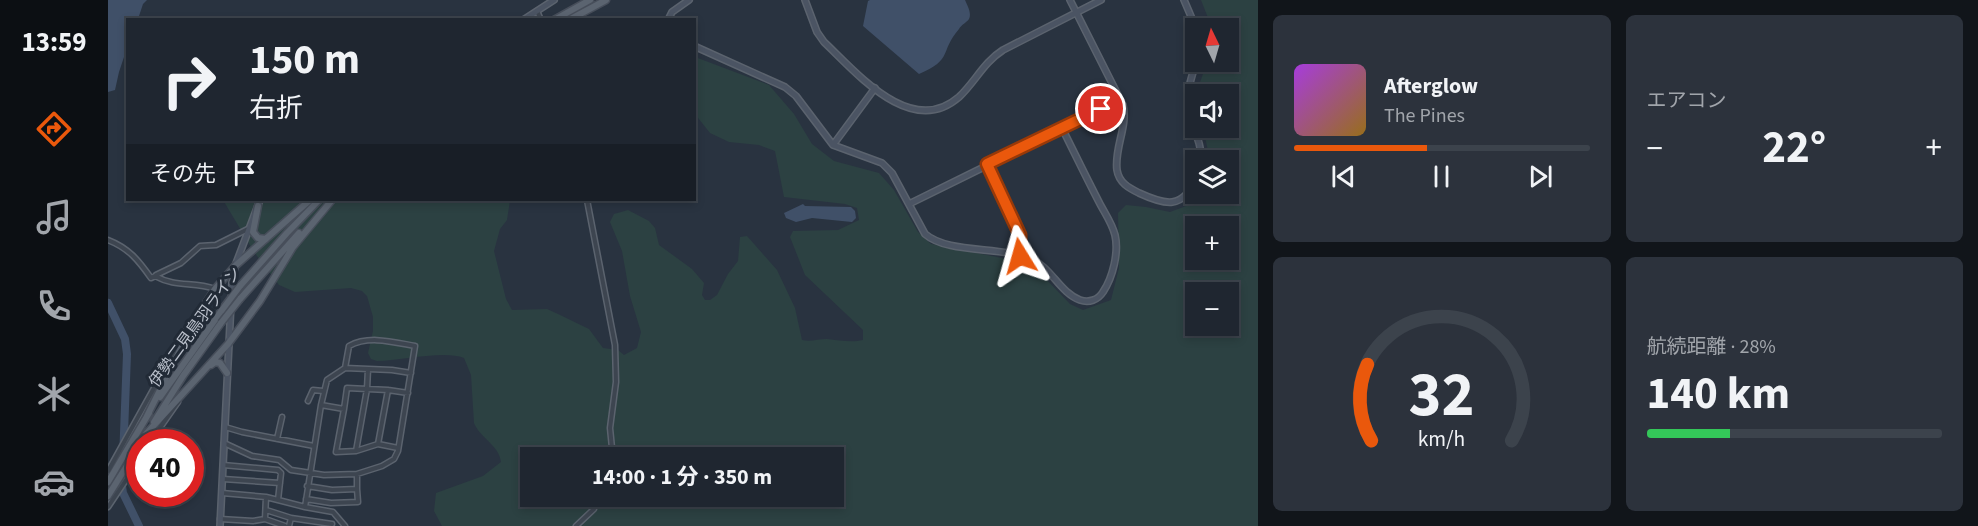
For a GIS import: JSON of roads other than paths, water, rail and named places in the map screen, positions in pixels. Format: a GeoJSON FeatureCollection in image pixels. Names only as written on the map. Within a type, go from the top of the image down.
{"type":"FeatureCollection","features":[{"type":"Feature","properties":{"kind":"main road"},"geometry":{"type":"LineString","coordinates":[[557,18],[590,0]]}},
{"type":"Feature","properties":{"kind":"main road"},"geometry":{"type":"LineString","coordinates":[[573,18],[606,0]]}},
{"type":"Feature","properties":{"kind":"main road"},"geometry":{"type":"LineString","coordinates":[[147,416],[196,318],[215,289],[235,266],[309,201]]}},
{"type":"Feature","properties":{"kind":"main road","name":"伊勢二見鳥羽ライン"},"geometry":{"type":"LineString","coordinates":[[108,496],[111,483],[110,471],[174,375],[240,286],[318,201]]}},
{"type":"Feature","properties":{"kind":"main road"},"geometry":{"type":"LineString","coordinates":[[152,429],[228,344],[260,301],[293,247],[330,201]]}},
{"type":"Feature","properties":{"kind":"main road","name":"伊勢二見鳥羽ライン"},"geometry":{"type":"LineString","coordinates":[[150,429],[183,376],[221,323],[240,299],[330,201]]}},
{"type":"Feature","properties":{"kind":"main road"},"geometry":{"type":"LineString","coordinates":[[259,203],[253,229],[258,238],[266,239]]}},
{"type":"Feature","properties":{"kind":"main road"},"geometry":{"type":"LineString","coordinates":[[209,366],[215,362],[220,363],[227,373]]}},
{"type":"Feature","properties":{"kind":"main road","name":"伊勢二見鳥羽ライン"},"geometry":{"type":"LineString","coordinates":[[111,483],[126,467]]}},
{"type":"Feature","properties":{"kind":"street"},"geometry":{"type":"LineString","coordinates":[[526,18],[554,0]]}},
{"type":"Feature","properties":{"kind":"street"},"geometry":{"type":"LineString","coordinates":[[669,18],[672,12],[689,0]]}},
{"type":"Feature","properties":{"kind":"street"},"geometry":{"type":"LineString","coordinates":[[805,0],[824,42],[892,101],[906,108],[923,110],[945,105],[960,96],[997,54],[1101,0]]}},
{"type":"Feature","properties":{"kind":"street"},"geometry":{"type":"LineString","coordinates":[[1070,0],[1120,100],[1125,116],[1118,146],[1117,170],[1123,183],[1165,203],[1185,195]]}},
{"type":"Feature","properties":{"kind":"street"},"geometry":{"type":"LineString","coordinates":[[1184,0],[1192,18]]}},
{"type":"Feature","properties":{"kind":"street"},"geometry":{"type":"LineString","coordinates":[[537,11],[540,18]]}},
{"type":"Feature","properties":{"kind":"street"},"geometry":{"type":"LineString","coordinates":[[696,46],[785,87],[796,96],[833,145],[882,163],[892,173],[925,234],[933,240],[1020,256],[1041,265],[1071,295],[1090,302],[1100,297],[1105,290],[1113,267],[1116,246],[1114,234],[1062,128]]}},
{"type":"Feature","properties":{"kind":"street"},"geometry":{"type":"LineString","coordinates":[[1193,72],[1187,94],[1187,105],[1201,150]]}},
{"type":"Feature","properties":{"kind":"street"},"geometry":{"type":"LineString","coordinates":[[833,145],[875,88]]}},
{"type":"Feature","properties":{"kind":"street"},"geometry":{"type":"LineString","coordinates":[[909,204],[1120,100]]}},
{"type":"Feature","properties":{"kind":"street"},"geometry":{"type":"LineString","coordinates":[[987,164],[1020,235],[1020,256]]}},
{"type":"Feature","properties":{"kind":"street"},"geometry":{"type":"LineString","coordinates":[[587,201],[615,345],[616,382],[610,428],[612,447]]}},
{"type":"Feature","properties":{"kind":"street"},"geometry":{"type":"LineString","coordinates":[[220,526],[232,283],[235,266],[259,203]]}},
{"type":"Feature","properties":{"kind":"street"},"geometry":{"type":"LineString","coordinates":[[108,240],[121,245],[132,254],[152,278],[181,263],[196,248],[221,243],[248,229]]}},
{"type":"Feature","properties":{"kind":"street"},"geometry":{"type":"LineString","coordinates":[[156,276],[169,283],[207,286],[215,289]]}},
{"type":"Feature","properties":{"kind":"street"},"geometry":{"type":"LineString","coordinates":[[110,471],[187,330],[196,318]]}},
{"type":"Feature","properties":{"kind":"street"},"geometry":{"type":"LineString","coordinates":[[224,443],[252,456],[279,460],[291,470],[324,475],[357,474],[389,464],[394,459],[398,448],[415,345],[377,340],[358,341],[349,346],[345,368]]}},
{"type":"Feature","properties":{"kind":"street"},"geometry":{"type":"LineString","coordinates":[[305,507],[323,391],[327,380],[345,368],[411,373]]}},
{"type":"Feature","properties":{"kind":"street"},"geometry":{"type":"LineString","coordinates":[[356,452],[368,389],[368,369]]}},
{"type":"Feature","properties":{"kind":"street"},"geometry":{"type":"LineString","coordinates":[[398,448],[378,444],[356,452],[336,452],[347,388],[408,393]]}},
{"type":"Feature","properties":{"kind":"street"},"geometry":{"type":"LineString","coordinates":[[308,400],[313,390],[323,391]]}},
{"type":"Feature","properties":{"kind":"street"},"geometry":{"type":"LineString","coordinates":[[378,444],[388,390]]}},
{"type":"Feature","properties":{"kind":"street"},"geometry":{"type":"LineString","coordinates":[[159,429],[180,398]]}},
{"type":"Feature","properties":{"kind":"street"},"geometry":{"type":"LineString","coordinates":[[321,405],[344,409]]}},
{"type":"Feature","properties":{"kind":"street"},"geometry":{"type":"LineString","coordinates":[[277,439],[282,417]]}},
{"type":"Feature","properties":{"kind":"street"},"geometry":{"type":"LineString","coordinates":[[225,427],[314,446]]}},
{"type":"Feature","properties":{"kind":"street"},"geometry":{"type":"LineString","coordinates":[[222,465],[278,470],[281,473],[278,500]]}},
{"type":"Feature","properties":{"kind":"street"},"geometry":{"type":"LineString","coordinates":[[306,499],[331,503],[358,502],[357,474]]}},
{"type":"Feature","properties":{"kind":"street"},"geometry":{"type":"LineString","coordinates":[[222,479],[280,483]]}},
{"type":"Feature","properties":{"kind":"street"},"geometry":{"type":"LineString","coordinates":[[108,507],[126,480]]}},
{"type":"Feature","properties":{"kind":"street"},"geometry":{"type":"LineString","coordinates":[[307,486],[332,490],[357,489]]}},
{"type":"Feature","properties":{"kind":"street"},"geometry":{"type":"LineString","coordinates":[[222,493],[266,497],[333,512],[345,526]]}},
{"type":"Feature","properties":{"kind":"street"},"geometry":{"type":"LineString","coordinates":[[265,519],[266,497]]}},
{"type":"Feature","properties":{"kind":"street"},"geometry":{"type":"LineString","coordinates":[[576,526],[594,507]]}},
{"type":"Feature","properties":{"kind":"street"},"geometry":{"type":"LineString","coordinates":[[266,510],[291,518],[345,526]]}},
{"type":"Feature","properties":{"kind":"street"},"geometry":{"type":"LineString","coordinates":[[290,526],[291,518]]}},
{"type":"Feature","properties":{"kind":"street"},"geometry":{"type":"LineString","coordinates":[[220,519],[253,521],[265,519],[285,526]]}},
{"type":"Feature","properties":{"kind":"water"},"geometry":{"type":"Polygon","coordinates":[[[108,0],[147,0],[143,4],[138,18],[126,18],[126,51],[115,90],[108,92],[108,0]]]}},
{"type":"Feature","properties":{"kind":"water"},"geometry":{"type":"Polygon","coordinates":[[[870,0],[965,0],[970,17],[953,37],[942,59],[930,69],[919,74],[863,26],[870,0]]]}},
{"type":"Feature","properties":{"kind":"water"},"geometry":{"type":"Polygon","coordinates":[[[803,204],[805,206],[851,207],[855,211],[856,218],[852,222],[812,218],[796,222],[786,218],[784,213],[803,204]]]}},
{"type":"Feature","properties":{"kind":"waterway"},"geometry":{"type":"LineString","coordinates":[[108,303],[125,339],[127,354],[122,486],[123,493],[139,526]]}}]}
